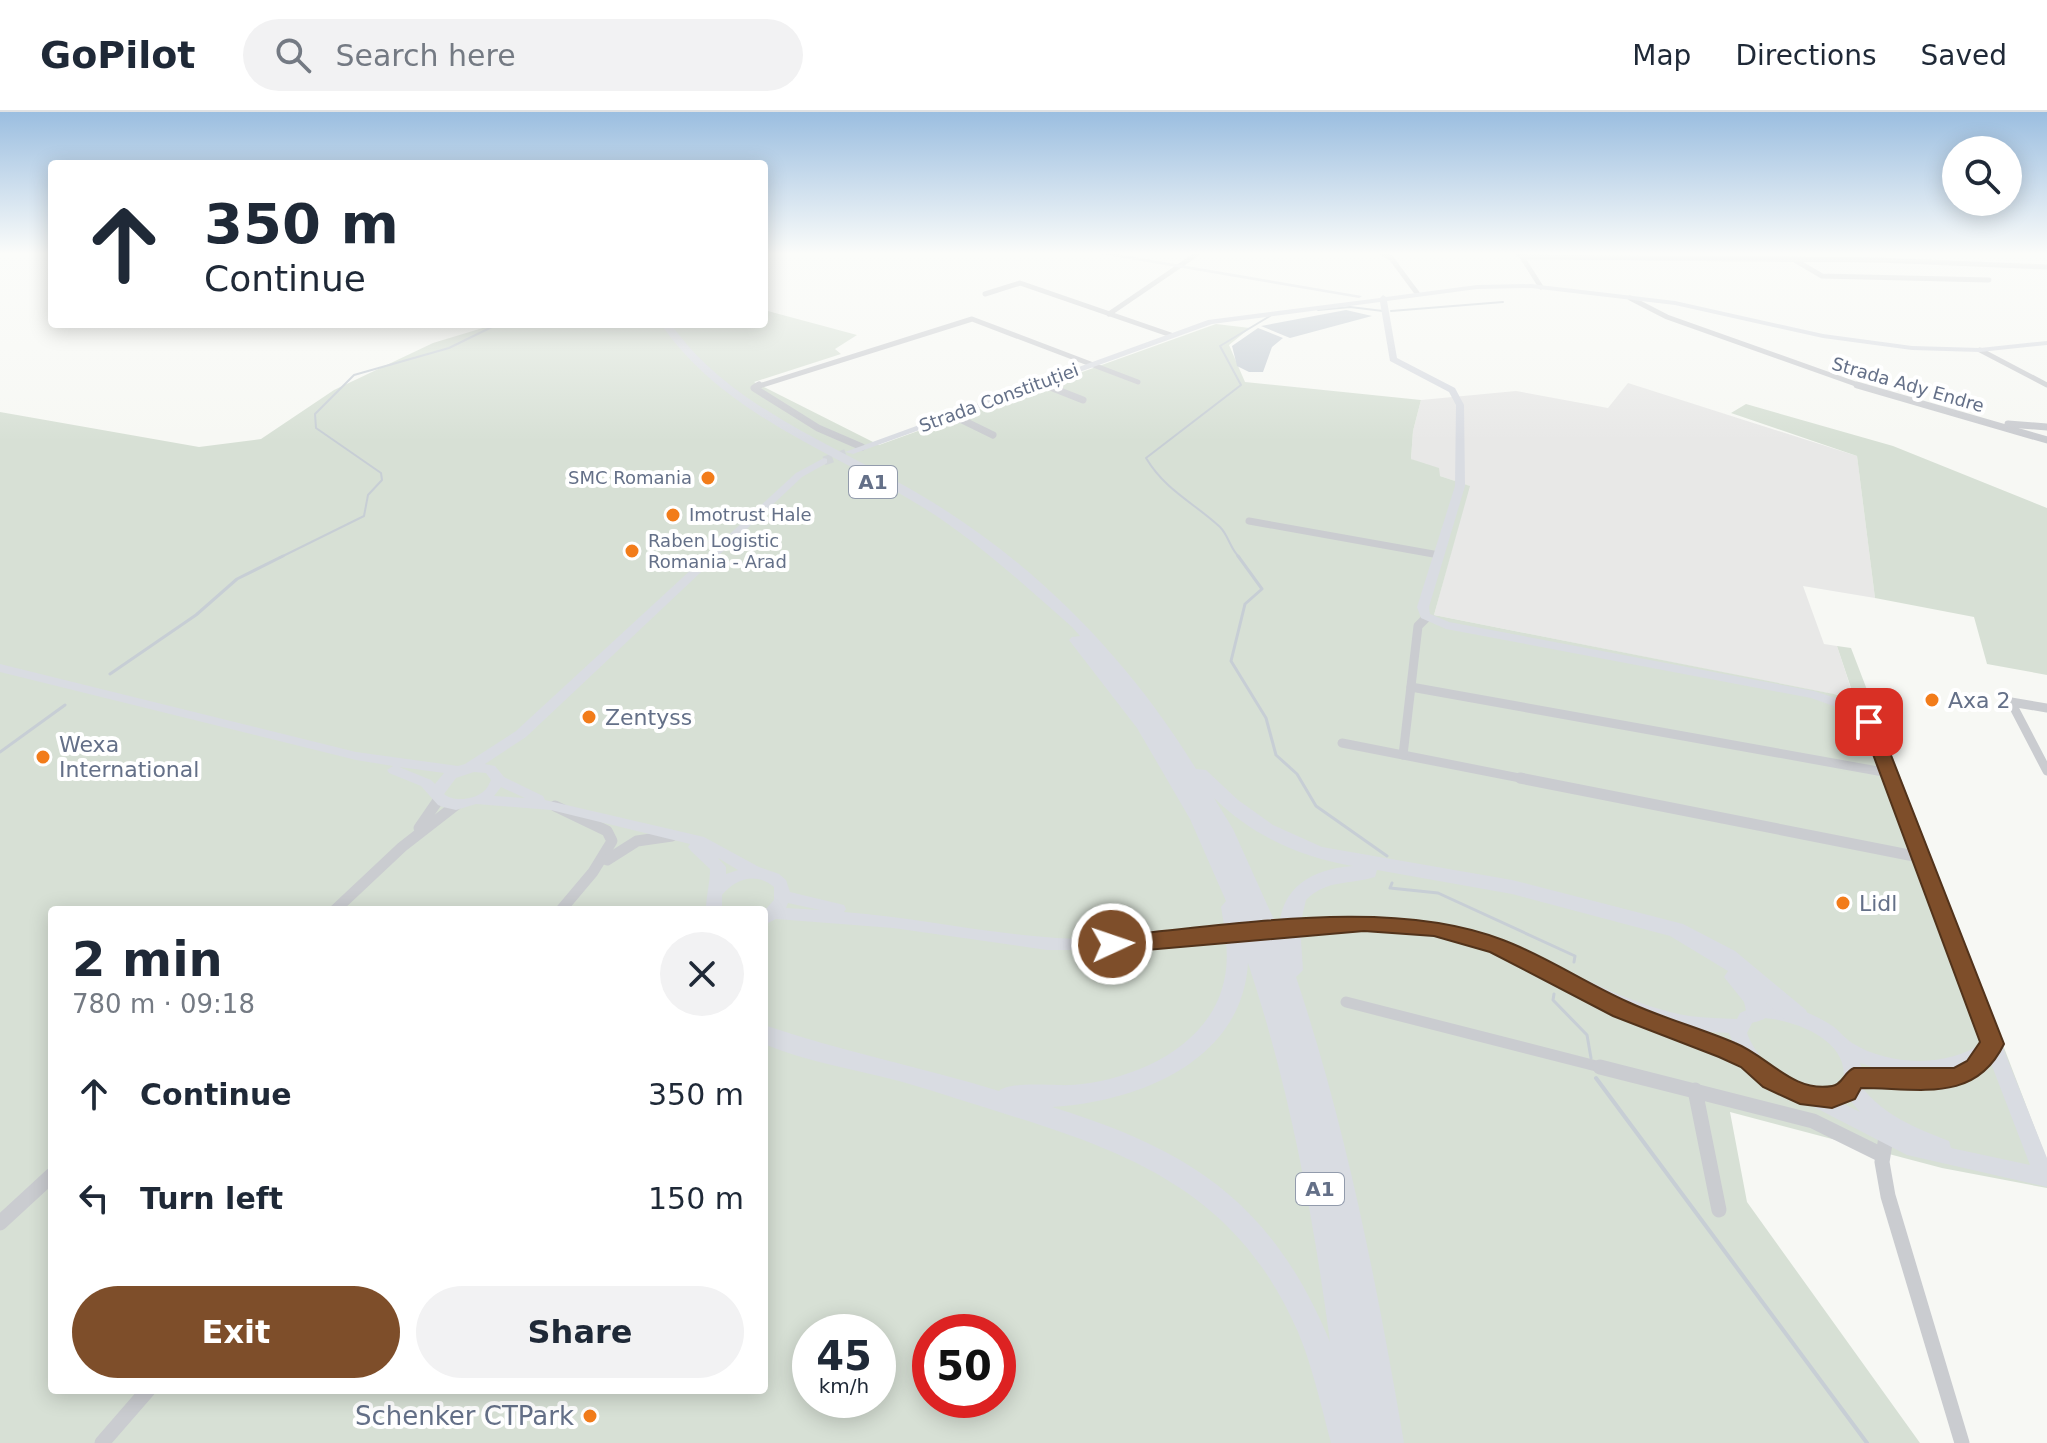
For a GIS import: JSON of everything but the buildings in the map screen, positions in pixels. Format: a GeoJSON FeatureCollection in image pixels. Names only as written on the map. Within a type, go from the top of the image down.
{"type":"FeatureCollection","features":[{"type":"Feature","properties":{"kind":"highway","name":"A1"},"geometry":{"type":"LineString","coordinates":[[659,328],[682,360],[722,393],[937,521],[1035,598],[1089,653],[1145,726],[1182,787],[1221,863],[1266,979],[1302,1104],[1335,1272],[1359,1443]]}},
{"type":"Feature","properties":{"kind":"highway","name":"A1"},"geometry":{"type":"LineString","coordinates":[[669,328],[692,358],[732,391],[930,506],[1032,580],[1104,651],[1183,758],[1242,866],[1297,1007],[1344,1186],[1389,1443]]}},
{"type":"Feature","properties":{"kind":"highway"},"geometry":{"type":"LineString","coordinates":[[1183,758],[1245,816],[1293,843],[1347,860],[1555,898],[1649,921],[1689,936],[1727,957],[1798,1017]]}},
{"type":"Feature","properties":{"kind":"highway"},"geometry":{"type":"LineString","coordinates":[[947,1084],[1033,1098],[1094,1094],[1153,1075],[1189,1051],[1208,1033],[1227,1005],[1237,967],[1237,942],[1221,863]]}},
{"type":"Feature","properties":{"kind":"highway"},"geometry":{"type":"LineString","coordinates":[[1297,1007],[1287,922],[1293,903],[1307,887],[1323,878],[1350,873],[1435,874]]}},
{"type":"Feature","properties":{"kind":"highway"},"geometry":{"type":"LineString","coordinates":[[1555,898],[1645,926],[1686,943],[1745,986],[1755,999],[1748,1020]]}},
{"type":"Feature","properties":{"kind":"highway"},"geometry":{"type":"LineString","coordinates":[[768,1022],[783,1031],[859,1059],[1138,1146],[1180,1169],[1214,1195],[1249,1229],[1291,1290],[1314,1335],[1346,1443]]}},
{"type":"Feature","properties":{"kind":"highway"},"geometry":{"type":"LineString","coordinates":[[768,1035],[810,1050],[859,1059]]}},
{"type":"Feature","properties":{"kind":"street"},"geometry":{"type":"LineString","coordinates":[[1115,316],[1171,335]]}},
{"type":"Feature","properties":{"kind":"street","name":"Strada Constituției"},"geometry":{"type":"LineString","coordinates":[[850,452],[1171,335],[1244,316]]}},
{"type":"Feature","properties":{"kind":"street"},"geometry":{"type":"LineString","coordinates":[[1386,316],[1393,359],[1404,368],[1445,385],[1459,400],[1460,486],[1423,607],[1426,618]]}},
{"type":"Feature","properties":{"kind":"street","name":"Strada Ady Endre"},"geometry":{"type":"LineString","coordinates":[[1665,316],[1823,375],[2047,440]]}},
{"type":"Feature","properties":{"kind":"street","name":"Strada Constituției"},"geometry":{"type":"LineString","coordinates":[[1737,316],[1846,340],[1937,350],[1980,350],[2047,343]]}},
{"type":"Feature","properties":{"kind":"street"},"geometry":{"type":"LineString","coordinates":[[862,447],[818,428],[758,393],[755,387],[969,319],[1138,382]]}},
{"type":"Feature","properties":{"kind":"street"},"geometry":{"type":"LineString","coordinates":[[1980,350],[2047,385]]}},
{"type":"Feature","properties":{"kind":"street"},"geometry":{"type":"LineString","coordinates":[[1040,383],[1083,400]]}},
{"type":"Feature","properties":{"kind":"street"},"geometry":{"type":"LineString","coordinates":[[952,415],[993,435]]}},
{"type":"Feature","properties":{"kind":"street"},"geometry":{"type":"LineString","coordinates":[[1982,421],[2047,427]]}},
{"type":"Feature","properties":{"kind":"street"},"geometry":{"type":"LineString","coordinates":[[2019,425],[2023,433]]}},
{"type":"Feature","properties":{"kind":"street"},"geometry":{"type":"LineString","coordinates":[[402,847],[438,796],[442,781],[521,734],[799,475],[824,461]]}},
{"type":"Feature","properties":{"kind":"street"},"geometry":{"type":"LineString","coordinates":[[1249,521],[1439,555]]}},
{"type":"Feature","properties":{"kind":"street"},"geometry":{"type":"LineString","coordinates":[[1403,755],[1418,626],[1426,618]]}},
{"type":"Feature","properties":{"kind":"street"},"geometry":{"type":"LineString","coordinates":[[1426,618],[1446,625],[1843,702],[1861,711],[1869,722],[1889,773],[1986,1051],[2046,1178]]}},
{"type":"Feature","properties":{"kind":"street"},"geometry":{"type":"LineString","coordinates":[[0,668],[356,756],[417,778],[438,796],[456,805]]}},
{"type":"Feature","properties":{"kind":"street"},"geometry":{"type":"LineString","coordinates":[[1411,687],[1889,773]]}},
{"type":"Feature","properties":{"kind":"street"},"geometry":{"type":"LineString","coordinates":[[2047,708],[2011,702],[2047,771]]}},
{"type":"Feature","properties":{"kind":"street"},"geometry":{"type":"LineString","coordinates":[[479,800],[493,791],[496,776],[521,734]]}},
{"type":"Feature","properties":{"kind":"street"},"geometry":{"type":"LineString","coordinates":[[1342,743],[1919,857]]}},
{"type":"Feature","properties":{"kind":"street"},"geometry":{"type":"LineString","coordinates":[[356,756],[464,769],[496,776],[612,836],[610,848],[564,906]]}},
{"type":"Feature","properties":{"kind":"street"},"geometry":{"type":"LineString","coordinates":[[339,906],[402,847],[456,805],[479,800],[553,806],[709,845],[755,872],[777,879],[784,896]]}},
{"type":"Feature","properties":{"kind":"street"},"geometry":{"type":"LineString","coordinates":[[593,872],[626,845],[647,838],[678,837],[713,861],[720,872],[713,906]]}},
{"type":"Feature","properties":{"kind":"street"},"geometry":{"type":"LineString","coordinates":[[718,888],[734,876],[755,872]]}},
{"type":"Feature","properties":{"kind":"street"},"geometry":{"type":"LineString","coordinates":[[768,916],[784,896]]}},
{"type":"Feature","properties":{"kind":"street"},"geometry":{"type":"LineString","coordinates":[[784,896],[893,922],[1047,944],[1129,944],[1329,926],[1392,924],[1434,928],[1478,939],[1646,1011],[1695,1024],[1748,1020],[1776,1012],[1798,1017],[1819,1027],[1843,1048],[1852,1063],[1852,1083],[1872,1113],[1912,1136],[2016,1171]]}},
{"type":"Feature","properties":{"kind":"street"},"geometry":{"type":"LineString","coordinates":[[768,916],[893,922]]}},
{"type":"Feature","properties":{"kind":"street"},"geometry":{"type":"LineString","coordinates":[[1530,960],[1621,1009],[1749,1060]]}},
{"type":"Feature","properties":{"kind":"street"},"geometry":{"type":"LineString","coordinates":[[1346,1002],[1813,1121],[1884,1146],[2046,1178]]}},
{"type":"Feature","properties":{"kind":"street"},"geometry":{"type":"LineString","coordinates":[[1748,1020],[1739,1042],[1749,1060],[1771,1080],[1814,1097],[1884,1146]]}},
{"type":"Feature","properties":{"kind":"street"},"geometry":{"type":"LineString","coordinates":[[1843,1048],[1872,1059],[1926,1069],[1949,1069],[1986,1051]]}},
{"type":"Feature","properties":{"kind":"street"},"geometry":{"type":"LineString","coordinates":[[1814,1097],[1832,1097],[1852,1083],[1956,1078],[1976,1068],[1986,1051]]}},
{"type":"Feature","properties":{"kind":"street"},"geometry":{"type":"LineString","coordinates":[[1695,1090],[1719,1210]]}},
{"type":"Feature","properties":{"kind":"street"},"geometry":{"type":"LineString","coordinates":[[1884,1146],[1888,1196],[1918,1287],[1962,1443]]}},
{"type":"Feature","properties":{"kind":"street"},"geometry":{"type":"LineString","coordinates":[[0,1223],[48,1179]]}},
{"type":"Feature","properties":{"kind":"street"},"geometry":{"type":"LineString","coordinates":[[102,1443],[145,1394]]}},
{"type":"Feature","properties":{"kind":"shaded area"},"geometry":{"type":"Polygon","coordinates":[[[768,316],[787,316],[857,335],[835,349],[841,354],[754,382],[879,445],[1216,324],[1250,328],[1229,345],[1245,382],[1421,400],[1413,431],[1411,459],[1439,468],[1440,476],[1470,486],[1434,615],[1849,697],[1853,694],[1837,646],[1851,648],[2047,1160],[2047,1188],[1942,1168],[1730,1112],[1747,1202],[1920,1443],[0,1443],[0,412],[199,447],[261,439],[334,390],[433,343],[483,328],[768,328],[768,316]]]}},
{"type":"Feature","properties":{"kind":"shaded area"},"geometry":{"type":"Polygon","coordinates":[[[1314,316],[1372,316],[1290,338],[1261,326],[1314,316]]]}},
{"type":"Feature","properties":{"kind":"shaded area"},"geometry":{"type":"Polygon","coordinates":[[[1258,328],[1283,338],[1272,347],[1263,372],[1249,372],[1237,366],[1232,346],[1258,328]]]}},
{"type":"Feature","properties":{"kind":"shaded area"},"geometry":{"type":"Polygon","coordinates":[[[1628,383],[1857,456],[1875,598],[1803,586],[1824,644],[1837,646],[1853,695],[1832,694],[1434,615],[1469,486],[1440,476],[1411,459],[1413,431],[1421,400],[1516,391],[1608,408],[1628,383]]]}},
{"type":"Feature","properties":{"kind":"shaded area"},"geometry":{"type":"Polygon","coordinates":[[[1746,404],[1893,446],[2047,508],[2047,675],[1987,664],[1974,617],[1875,598],[1857,456],[1731,413],[1746,404]]]}},
{"type":"Feature","properties":{"kind":"waterway"},"geometry":{"type":"LineString","coordinates":[[1240,558],[1220,527],[1171,488],[1146,458],[1241,385],[1220,346],[1270,316]]}},
{"type":"Feature","properties":{"kind":"waterway"},"geometry":{"type":"LineString","coordinates":[[279,558],[364,516],[368,495],[382,480],[381,473],[316,428],[315,414],[354,375],[449,348],[490,328]]}},
{"type":"Feature","properties":{"kind":"waterway"},"geometry":{"type":"LineString","coordinates":[[279,558],[283,556]]}},
{"type":"Feature","properties":{"kind":"waterway"},"geometry":{"type":"LineString","coordinates":[[1238,556],[1262,589],[1245,604],[1231,661],[1266,718],[1276,755],[1297,774],[1316,806],[1387,856]]}},
{"type":"Feature","properties":{"kind":"waterway"},"geometry":{"type":"LineString","coordinates":[[110,674],[196,615],[237,579],[279,558]]}},
{"type":"Feature","properties":{"kind":"waterway"},"geometry":{"type":"LineString","coordinates":[[0,752],[65,705]]}},
{"type":"Feature","properties":{"kind":"waterway"},"geometry":{"type":"LineString","coordinates":[[1392,883],[1390,888],[1438,893],[1575,956],[1574,962]]}},
{"type":"Feature","properties":{"kind":"waterway"},"geometry":{"type":"LineString","coordinates":[[1554,994],[1553,1000],[1587,1035],[1591,1058]]}},
{"type":"Feature","properties":{"kind":"waterway"},"geometry":{"type":"LineString","coordinates":[[1596,1078],[1867,1443]]}},
{"type":"Feature","properties":{"kind":"tunnel"},"geometry":{"type":"LineString","coordinates":[[824,461],[850,452]]}},
{"type":"Feature","properties":{"kind":"place","name":"SMC Romania"},"geometry":{"type":"Point","coordinates":[708,478]}},
{"type":"Feature","properties":{"kind":"place","name":"Imotrust Hale"},"geometry":{"type":"Point","coordinates":[673,515]}},
{"type":"Feature","properties":{"kind":"place","name":"Raben Logistic Romania - Arad"},"geometry":{"type":"Point","coordinates":[632,551]}},
{"type":"Feature","properties":{"kind":"place","name":"Axa 2"},"geometry":{"type":"Point","coordinates":[1932,700]}},
{"type":"Feature","properties":{"kind":"place","name":"Zentyss"},"geometry":{"type":"Point","coordinates":[589,717]}},
{"type":"Feature","properties":{"kind":"place","name":"Wexa International"},"geometry":{"type":"Point","coordinates":[43,757]}},
{"type":"Feature","properties":{"kind":"place","name":"Lidl"},"geometry":{"type":"Point","coordinates":[1843,903]}},
{"type":"Feature","properties":{"kind":"place","name":"Schenker CTPark"},"geometry":{"type":"Point","coordinates":[590,1416]}},
{"type":"Feature","properties":{"kind":"route"},"geometry":{"type":"LineString","coordinates":[[1112,944],[1364,923],[1434,928],[1478,939],[1530,960],[1656,1025],[1749,1060],[1771,1080],[1800,1094],[1814,1097],[1840,1095],[1851,1087],[1854,1078],[1956,1078],[1976,1068],[1980,1057],[1993,1044],[1869,722]]}}]}
